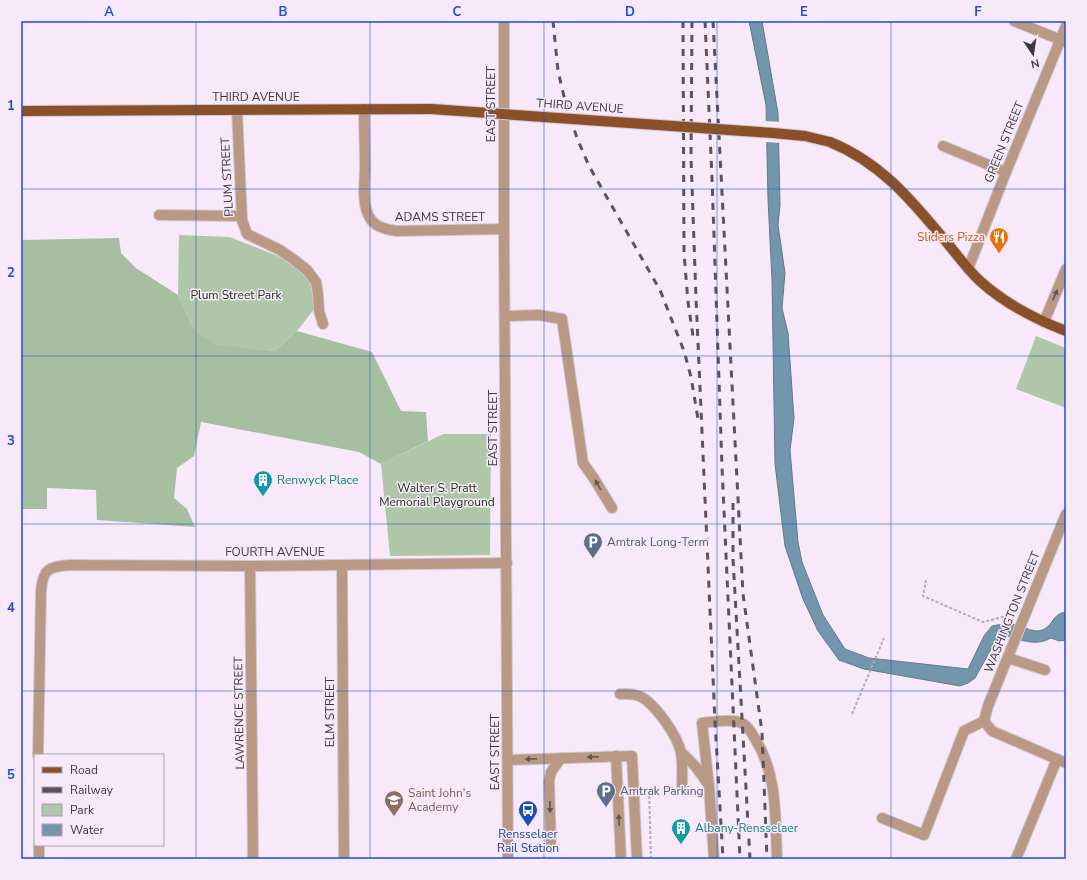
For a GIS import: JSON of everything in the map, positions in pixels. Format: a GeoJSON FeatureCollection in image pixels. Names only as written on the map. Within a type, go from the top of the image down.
{"type":"FeatureCollection","features":[{"type":"Feature","properties":{"kind":"main road","name":"THIRD AVENUE"},"geometry":{"type":"LineString","coordinates":[[21,111],[431,109],[805,136],[830,142],[845,148],[877,168],[911,200],[968,269],[980,281],[1006,301],[1044,322],[1066,331]]}},
{"type":"Feature","properties":{"kind":"street","name":"EAST STREET"},"geometry":{"type":"LineString","coordinates":[[504,21],[508,859]]}},
{"type":"Feature","properties":{"kind":"street"},"geometry":{"type":"LineString","coordinates":[[1014,21],[1063,41]]}},
{"type":"Feature","properties":{"kind":"street","name":"GREEN STREET"},"geometry":{"type":"LineString","coordinates":[[968,269],[1006,172],[1063,41],[1066,26]]}},
{"type":"Feature","properties":{"kind":"street","name":"ADAMS STREET"},"geometry":{"type":"LineString","coordinates":[[364,109],[365,196],[368,212],[374,224],[389,230],[397,231],[504,229]]}},
{"type":"Feature","properties":{"kind":"street","name":"PLUM STREET"},"geometry":{"type":"LineString","coordinates":[[237,110],[242,216],[244,229],[247,234],[280,250],[307,270],[316,282],[319,311],[324,324]]}},
{"type":"Feature","properties":{"kind":"street"},"geometry":{"type":"LineString","coordinates":[[943,146],[1006,172]]}},
{"type":"Feature","properties":{"kind":"street"},"geometry":{"type":"LineString","coordinates":[[159,215],[242,216]]}},
{"type":"Feature","properties":{"kind":"street"},"geometry":{"type":"LineString","coordinates":[[1044,322],[1066,269]]}},
{"type":"Feature","properties":{"kind":"street"},"geometry":{"type":"LineString","coordinates":[[505,316],[539,315],[562,319],[583,463],[593,476],[612,508]]}},
{"type":"Feature","properties":{"kind":"street","name":"WASHINGTON STREET"},"geometry":{"type":"LineString","coordinates":[[984,721],[988,706],[1066,514]]}},
{"type":"Feature","properties":{"kind":"street","name":"FOURTH AVENUE"},"geometry":{"type":"LineString","coordinates":[[38,754],[42,577],[45,572],[55,567],[69,565],[250,566],[507,564]]}},
{"type":"Feature","properties":{"kind":"street","name":"ELM STREET"},"geometry":{"type":"LineString","coordinates":[[342,565],[344,859]]}},
{"type":"Feature","properties":{"kind":"street","name":"LAWRENCE STREET"},"geometry":{"type":"LineString","coordinates":[[250,566],[253,859]]}},
{"type":"Feature","properties":{"kind":"street"},"geometry":{"type":"LineString","coordinates":[[1008,658],[1045,670]]}},
{"type":"Feature","properties":{"kind":"street"},"geometry":{"type":"LineString","coordinates":[[620,694],[633,694],[639,696],[656,710],[668,726],[681,752],[696,767],[709,786]]}},
{"type":"Feature","properties":{"kind":"street"},"geometry":{"type":"LineString","coordinates":[[714,859],[709,786],[702,723],[733,721],[742,724],[750,730],[758,742],[770,771],[773,788],[777,859]]}},
{"type":"Feature","properties":{"kind":"street"},"geometry":{"type":"LineString","coordinates":[[882,818],[924,834],[964,731],[984,721],[992,731],[1063,761],[1016,859]]}},
{"type":"Feature","properties":{"kind":"street"},"geometry":{"type":"LineString","coordinates":[[681,752],[682,787]]}},
{"type":"Feature","properties":{"kind":"street"},"geometry":{"type":"LineString","coordinates":[[616,756],[621,859]]}},
{"type":"Feature","properties":{"kind":"street"},"geometry":{"type":"LineString","coordinates":[[508,760],[632,756],[642,858]]}},
{"type":"Feature","properties":{"kind":"street"},"geometry":{"type":"LineString","coordinates":[[551,848],[550,777],[551,772],[561,758]]}},
{"type":"Feature","properties":{"kind":"street"},"geometry":{"type":"LineString","coordinates":[[39,846],[39,859]]}},
{"type":"Feature","properties":{"kind":"path"},"geometry":{"type":"LineString","coordinates":[[926,580],[923,596],[983,622],[1014,614]]}},
{"type":"Feature","properties":{"kind":"path"},"geometry":{"type":"LineString","coordinates":[[852,714],[884,638]]}},
{"type":"Feature","properties":{"kind":"path"},"geometry":{"type":"LineString","coordinates":[[650,859],[649,789],[655,788]]}},
{"type":"Feature","properties":{"kind":"path"},"geometry":{"type":"LineString","coordinates":[[642,858],[655,859]]}},
{"type":"Feature","properties":{"kind":"green space"},"geometry":{"type":"Polygon","coordinates":[[[21,228],[22,240],[119,238],[121,253],[136,268],[178,295],[194,329],[215,345],[275,351],[297,331],[372,352],[401,411],[426,412],[428,441],[381,464],[359,452],[201,422],[194,456],[177,468],[174,498],[187,509],[195,527],[97,520],[96,490],[47,488],[47,509],[21,509],[21,228]]]}},
{"type":"Feature","properties":{"kind":"green space","name":"Plum Street Park"},"geometry":{"type":"Polygon","coordinates":[[[179,235],[230,237],[285,259],[300,269],[312,285],[315,308],[297,331],[275,351],[215,346],[194,329],[178,295],[179,235]]]}},
{"type":"Feature","properties":{"kind":"green space"},"geometry":{"type":"Polygon","coordinates":[[[1036,336],[1066,348],[1066,408],[1016,389],[1036,336]]]}},
{"type":"Feature","properties":{"kind":"green space","name":"Walter S. Pratt Memorial Playground"},"geometry":{"type":"Polygon","coordinates":[[[443,434],[491,434],[490,555],[390,556],[381,464],[443,434]]]}},
{"type":"Feature","properties":{"kind":"water"},"geometry":{"type":"Polygon","coordinates":[[[749,21],[762,21],[778,113],[780,205],[778,225],[785,273],[782,308],[788,333],[794,418],[790,450],[798,542],[802,562],[823,615],[845,649],[869,658],[968,669],[984,636],[992,626],[1004,624],[1017,625],[1030,630],[1038,631],[1047,627],[1061,613],[1066,612],[1066,640],[1059,641],[1051,638],[1040,642],[1030,642],[1009,636],[995,642],[975,678],[960,686],[864,669],[839,660],[818,631],[803,599],[785,546],[775,464],[772,280],[768,199],[766,105],[749,21]]]}},
{"type":"Feature","properties":{"kind":"pier"},"geometry":{"type":"Polygon","coordinates":[[[765,121],[781,122],[781,143],[765,142],[765,121]]]}},
{"type":"Feature","properties":{"kind":"railway"},"geometry":{"type":"LineString","coordinates":[[553,21],[558,71],[566,105],[577,138],[589,166],[660,290],[684,351],[691,377],[698,419]]}},
{"type":"Feature","properties":{"kind":"railway"},"geometry":{"type":"LineString","coordinates":[[683,21],[684,253],[688,302],[693,336]]}},
{"type":"Feature","properties":{"kind":"railway"},"geometry":{"type":"LineString","coordinates":[[692,21],[691,157],[696,298],[715,722],[723,859]]}},
{"type":"Feature","properties":{"kind":"railway"},"geometry":{"type":"LineString","coordinates":[[705,21],[722,467],[740,859]]}},
{"type":"Feature","properties":{"kind":"railway"},"geometry":{"type":"LineString","coordinates":[[713,21],[743,594],[762,732],[767,859]]}},
{"type":"Feature","properties":{"kind":"railway"},"geometry":{"type":"LineString","coordinates":[[733,503],[733,559],[750,859]]}},
{"type":"Feature","properties":{"kind":"place","name":"Sliders Pizza"},"geometry":{"type":"Point","coordinates":[999,254]}},
{"type":"Feature","properties":{"kind":"place","name":"Renwyck Place"},"geometry":{"type":"Point","coordinates":[263,497]}},
{"type":"Feature","properties":{"kind":"place","name":"Amtrak Long-Term"},"geometry":{"type":"Point","coordinates":[593,559]}},
{"type":"Feature","properties":{"kind":"place","name":"Amtrak Parking"},"geometry":{"type":"Point","coordinates":[606,808]}},
{"type":"Feature","properties":{"kind":"place","name":"Saint John's Academy"},"geometry":{"type":"Point","coordinates":[394,817]}},
{"type":"Feature","properties":{"kind":"place","name":"Rensselaer Rail Station"},"geometry":{"type":"Point","coordinates":[528,827]}},
{"type":"Feature","properties":{"kind":"place","name":"Albany-Rensselaer"},"geometry":{"type":"Point","coordinates":[681,845]}}]}
